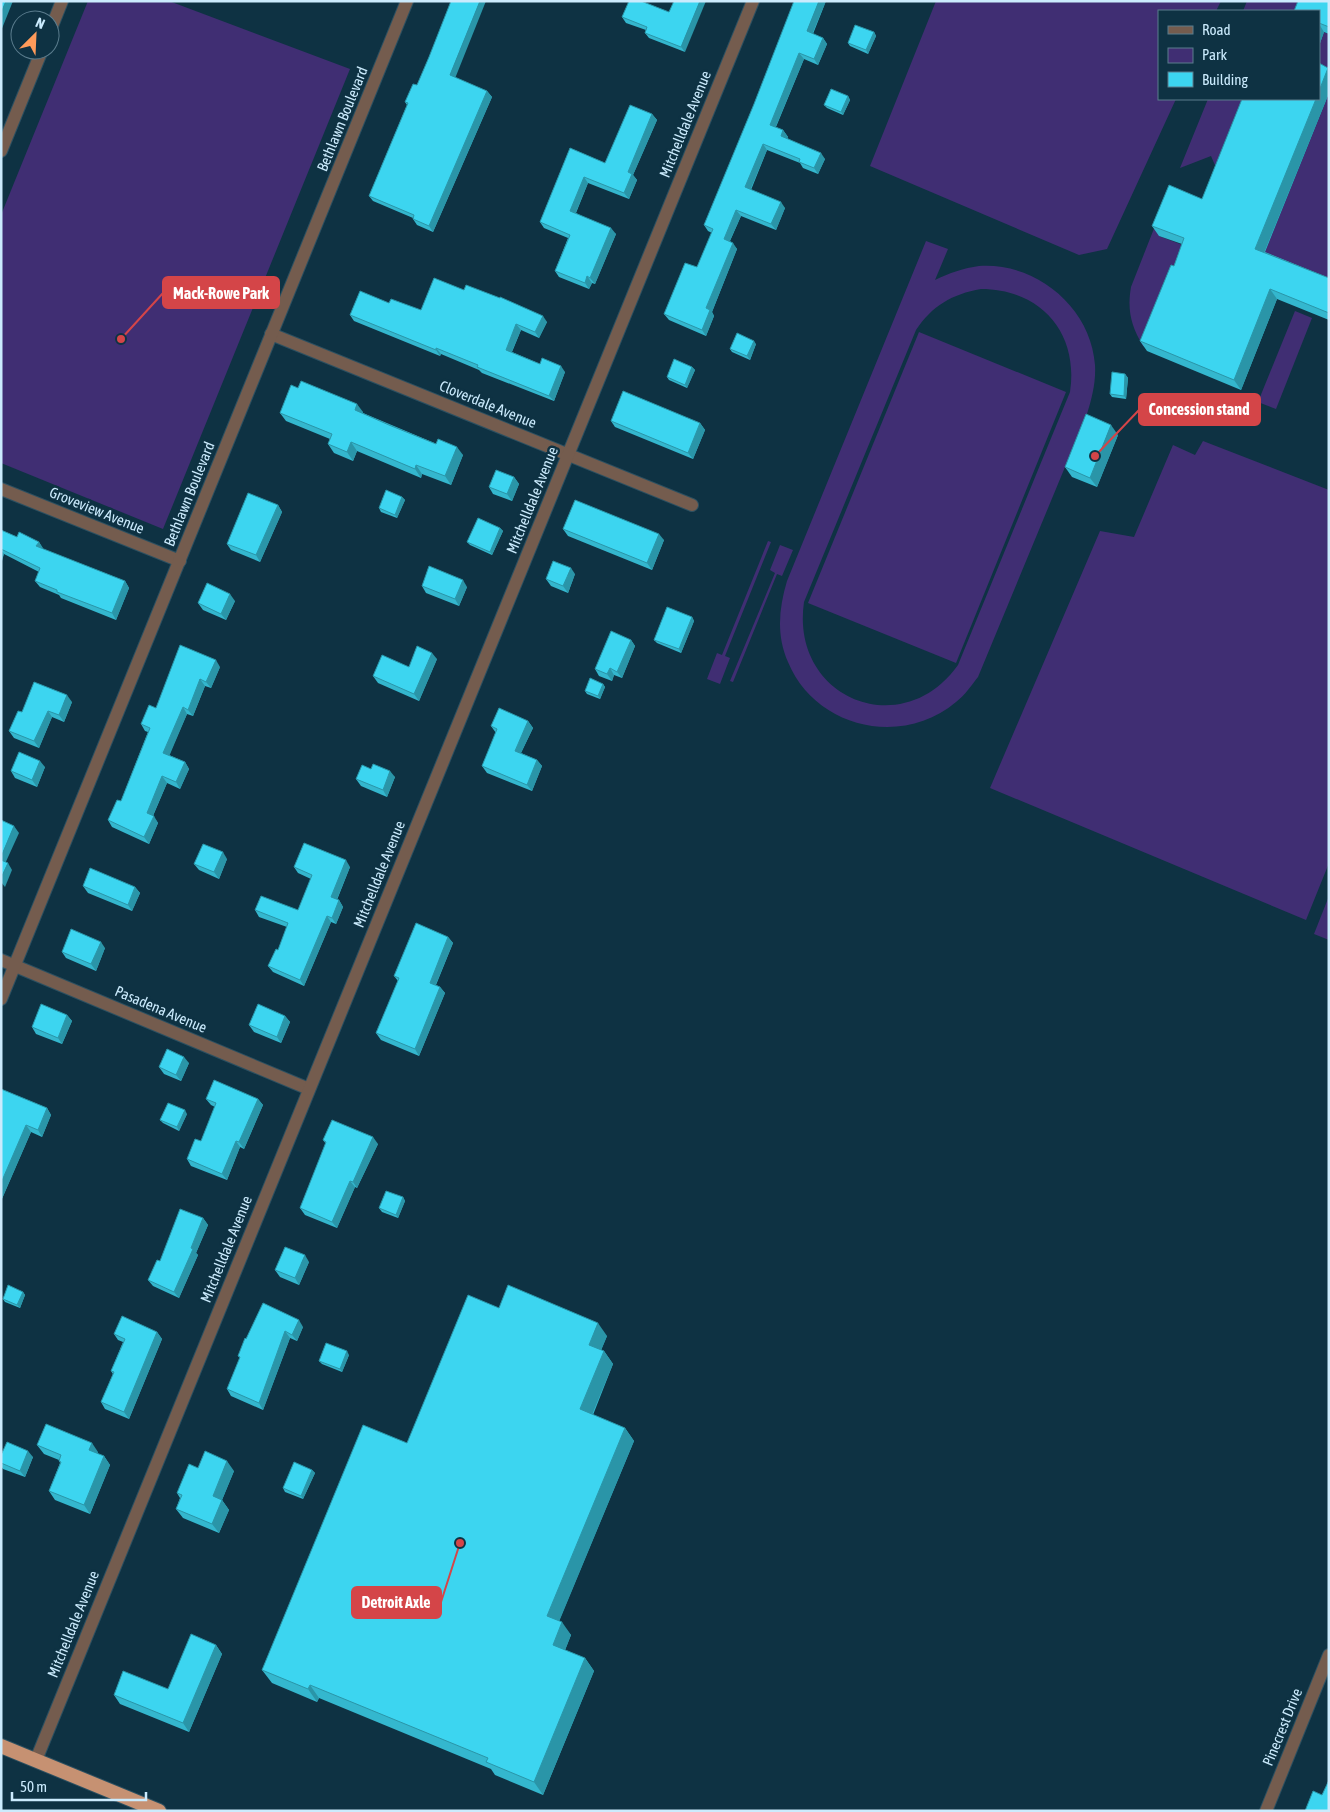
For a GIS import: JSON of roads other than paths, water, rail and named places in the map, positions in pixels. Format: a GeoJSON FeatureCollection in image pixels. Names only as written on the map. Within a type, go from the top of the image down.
{"type":"FeatureCollection","features":[{"type":"Feature","properties":{"kind":"highway"},"geometry":{"type":"LineString","coordinates":[[1,1746],[159,1811]]}},
{"type":"Feature","properties":{"kind":"street","name":"Bethlawn Boulevard"},"geometry":{"type":"LineString","coordinates":[[1,999],[407,1]]}},
{"type":"Feature","properties":{"kind":"street","name":"Mitchelldale Avenue"},"geometry":{"type":"LineString","coordinates":[[36,1760],[753,1]]}},
{"type":"Feature","properties":{"kind":"street"},"geometry":{"type":"LineString","coordinates":[[1,150],[38,60]]}},
{"type":"Feature","properties":{"kind":"street","name":"Cloverdale Avenue"},"geometry":{"type":"LineString","coordinates":[[271,334],[692,505]]}},
{"type":"Feature","properties":{"kind":"street","name":"Groveview Avenue"},"geometry":{"type":"LineString","coordinates":[[1,489],[180,561]]}},
{"type":"Feature","properties":{"kind":"street","name":"Pasadena Avenue"},"geometry":{"type":"LineString","coordinates":[[1,960],[309,1089]]}},
{"type":"Feature","properties":{"kind":"street","name":"Pinecrest Drive"},"geometry":{"type":"LineString","coordinates":[[1266,1811],[1329,1655]]}},
{"type":"Feature","properties":{"kind":"place","name":"Mack-Rowe Park"},"geometry":{"type":"Point","coordinates":[121,339]}},
{"type":"Feature","properties":{"kind":"place","name":"Concession stand"},"geometry":{"type":"Point","coordinates":[1095,456]}},
{"type":"Feature","properties":{"kind":"place","name":"Detroit Axle"},"geometry":{"type":"Point","coordinates":[460,1543]}}]}
